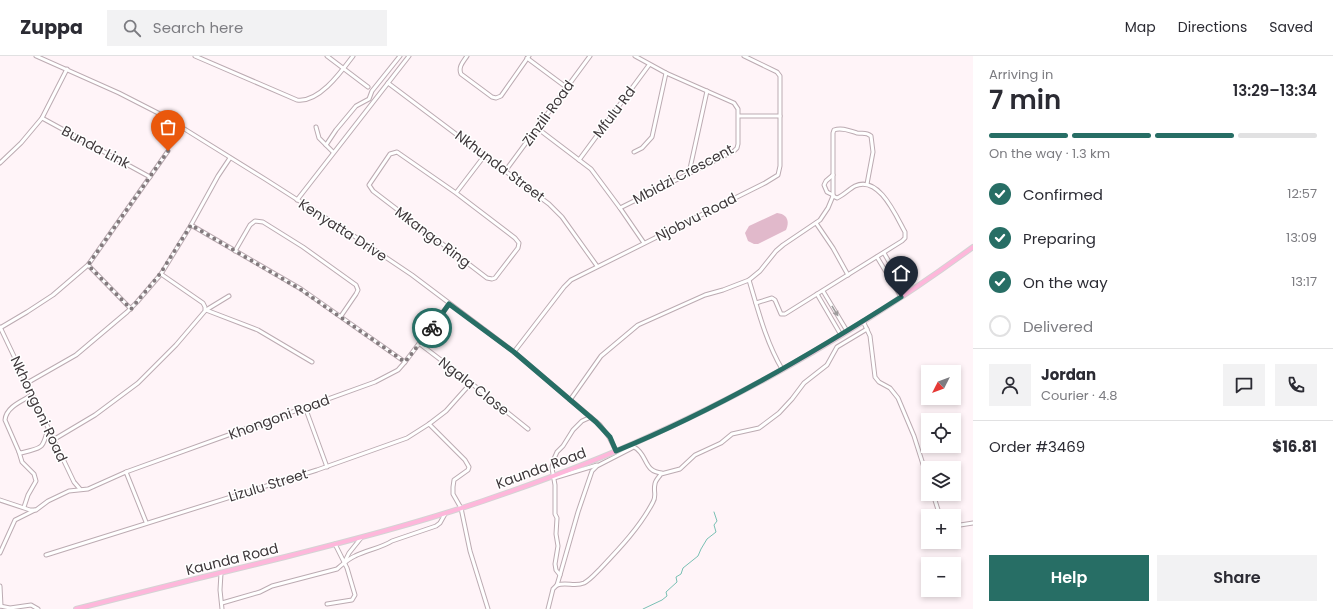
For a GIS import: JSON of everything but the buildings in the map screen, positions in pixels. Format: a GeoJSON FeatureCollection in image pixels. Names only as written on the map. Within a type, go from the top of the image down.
{"type":"FeatureCollection","features":[{"type":"Feature","properties":{"kind":"main road","name":"Kaunda Road"},"geometry":{"type":"LineString","coordinates":[[76,609],[361,538],[445,514],[553,477],[681,422],[782,369],[841,335],[901,297],[973,247]]}},
{"type":"Feature","properties":{"kind":"street","name":"Kenyatta Drive"},"geometry":{"type":"LineString","coordinates":[[36,56],[67,69],[155,111],[398,265],[514,352],[591,417],[607,433],[616,451]]}},
{"type":"Feature","properties":{"kind":"street"},"geometry":{"type":"LineString","coordinates":[[195,56],[297,100],[309,99],[323,90],[335,79],[353,56]]}},
{"type":"Feature","properties":{"kind":"street"},"geometry":{"type":"LineString","coordinates":[[327,56],[368,86]]}},
{"type":"Feature","properties":{"kind":"street"},"geometry":{"type":"LineString","coordinates":[[326,145],[336,130],[356,106],[368,99],[372,91],[400,56]]}},
{"type":"Feature","properties":{"kind":"street"},"geometry":{"type":"LineString","coordinates":[[297,200],[409,56]]}},
{"type":"Feature","properties":{"kind":"street"},"geometry":{"type":"LineString","coordinates":[[468,56],[460,66],[461,74],[492,97],[496,98],[501,96],[528,57],[566,87]]}},
{"type":"Feature","properties":{"kind":"street","name":"Zinzili Road"},"geometry":{"type":"LineString","coordinates":[[506,170],[590,56]]}},
{"type":"Feature","properties":{"kind":"street"},"geometry":{"type":"LineString","coordinates":[[635,56],[649,65],[734,104],[738,109],[739,116],[780,116]]}},
{"type":"Feature","properties":{"kind":"street","name":"Njobvu Road"},"geometry":{"type":"LineString","coordinates":[[514,352],[564,287],[574,278],[765,183],[778,175],[780,166],[781,80],[778,74],[744,56]]}},
{"type":"Feature","properties":{"kind":"street","name":"Mfulu Rd"},"geometry":{"type":"LineString","coordinates":[[579,160],[649,65]]}},
{"type":"Feature","properties":{"kind":"street"},"geometry":{"type":"LineString","coordinates":[[0,163],[42,118],[67,69]]}},
{"type":"Feature","properties":{"kind":"street"},"geometry":{"type":"LineString","coordinates":[[634,152],[642,148],[652,137],[666,73]]}},
{"type":"Feature","properties":{"kind":"street","name":"Nkhunda Street"},"geometry":{"type":"LineString","coordinates":[[388,83],[547,202],[556,210],[597,266]]}},
{"type":"Feature","properties":{"kind":"street"},"geometry":{"type":"LineString","coordinates":[[689,173],[707,91]]}},
{"type":"Feature","properties":{"kind":"street","name":"Mbidzi Crescent"},"geometry":{"type":"LineString","coordinates":[[620,208],[736,150],[738,144],[739,116]]}},
{"type":"Feature","properties":{"kind":"street","name":"Bunda Link"},"geometry":{"type":"LineString","coordinates":[[42,118],[150,177]]}},
{"type":"Feature","properties":{"kind":"street"},"geometry":{"type":"LineString","coordinates":[[316,127],[317,135],[334,152]]}},
{"type":"Feature","properties":{"kind":"street"},"geometry":{"type":"LineString","coordinates":[[537,128],[591,169],[644,243]]}},
{"type":"Feature","properties":{"kind":"street"},"geometry":{"type":"LineString","coordinates":[[570,400],[601,356],[638,325],[705,294],[723,290],[749,280],[760,271],[776,251],[783,245],[816,223],[826,212],[833,195],[834,130],[852,130],[857,133],[866,133],[871,138],[873,152],[867,184]]}},
{"type":"Feature","properties":{"kind":"street"},"geometry":{"type":"LineString","coordinates":[[0,328],[48,298],[88,265],[168,151]]}},
{"type":"Feature","properties":{"kind":"street","name":"Mkango Ring"},"geometry":{"type":"LineString","coordinates":[[396,152],[408,158],[456,193],[515,238],[519,243],[518,248],[497,277],[490,279],[481,273],[372,191],[369,185],[390,154],[396,152]]}},
{"type":"Feature","properties":{"kind":"street"},"geometry":{"type":"LineString","coordinates":[[456,193],[485,155]]}},
{"type":"Feature","properties":{"kind":"street"},"geometry":{"type":"LineString","coordinates":[[27,383],[76,355],[131,309],[160,274],[191,225],[218,176],[230,158]]}},
{"type":"Feature","properties":{"kind":"street"},"geometry":{"type":"LineString","coordinates":[[756,303],[772,298],[775,300],[780,312],[784,315],[877,258],[902,241],[906,236],[883,195],[867,184],[855,186],[837,198],[828,192],[824,185],[833,175]]}},
{"type":"Feature","properties":{"kind":"street"},"geometry":{"type":"LineString","coordinates":[[235,251],[250,225],[255,221],[263,222],[276,230],[303,247],[357,286],[358,290],[356,294],[340,316]]}},
{"type":"Feature","properties":{"kind":"street"},"geometry":{"type":"LineString","coordinates":[[816,223],[833,248],[848,275]]}},
{"type":"Feature","properties":{"kind":"street"},"geometry":{"type":"LineString","coordinates":[[191,225],[300,289],[405,362]]}},
{"type":"Feature","properties":{"kind":"street"},"geometry":{"type":"LineString","coordinates":[[884,253],[907,293]]}},
{"type":"Feature","properties":{"kind":"street"},"geometry":{"type":"LineString","coordinates":[[877,258],[901,297]]}},
{"type":"Feature","properties":{"kind":"street"},"geometry":{"type":"LineString","coordinates":[[88,265],[131,309]]}},
{"type":"Feature","properties":{"kind":"street"},"geometry":{"type":"LineString","coordinates":[[160,274],[203,303],[206,310],[258,330],[312,362]]}},
{"type":"Feature","properties":{"kind":"street"},"geometry":{"type":"LineString","coordinates":[[749,280],[767,338],[782,369]]}},
{"type":"Feature","properties":{"kind":"street"},"geometry":{"type":"LineString","coordinates":[[823,291],[847,331]]}},
{"type":"Feature","properties":{"kind":"street"},"geometry":{"type":"LineString","coordinates":[[817,294],[841,335]]}},
{"type":"Feature","properties":{"kind":"street"},"geometry":{"type":"LineString","coordinates":[[53,440],[95,415],[138,384],[176,345],[206,310],[229,296]]}},
{"type":"Feature","properties":{"kind":"street","name":"Khongoni Road"},"geometry":{"type":"LineString","coordinates":[[0,553],[15,520],[36,510],[48,501],[68,491],[88,489],[126,472],[375,382],[398,370],[420,344],[449,304]]}},
{"type":"Feature","properties":{"kind":"street"},"geometry":{"type":"LineString","coordinates":[[863,321],[870,336],[875,377],[879,382],[890,388],[898,398],[914,436],[922,461]]}},
{"type":"Feature","properties":{"kind":"street","name":"Nkhongoni Road"},"geometry":{"type":"LineString","coordinates":[[0,328],[53,440],[74,482],[80,489]]}},
{"type":"Feature","properties":{"kind":"street"},"geometry":{"type":"LineString","coordinates":[[553,477],[599,464],[634,447],[639,450],[649,468],[655,472],[663,473],[680,469],[695,455],[721,443],[732,434],[759,428],[779,413],[792,400],[804,383],[827,365],[837,347],[867,329]]}},
{"type":"Feature","properties":{"kind":"street","name":"Ngala Close"},"geometry":{"type":"LineString","coordinates":[[420,344],[528,429]]}},
{"type":"Feature","properties":{"kind":"street","name":"Lizulu Street"},"geometry":{"type":"LineString","coordinates":[[46,554],[327,467],[407,438],[446,411],[471,383]]}},
{"type":"Feature","properties":{"kind":"street"},"geometry":{"type":"LineString","coordinates":[[24,507],[28,495],[36,481],[34,474],[22,462],[5,420],[8,410],[32,395]]}},
{"type":"Feature","properties":{"kind":"street"},"geometry":{"type":"LineString","coordinates":[[305,407],[327,467]]}},
{"type":"Feature","properties":{"kind":"street"},"geometry":{"type":"LineString","coordinates":[[560,575],[556,570],[555,564],[558,546],[556,534],[557,518],[553,461],[557,452],[579,424],[591,417]]}},
{"type":"Feature","properties":{"kind":"street"},"geometry":{"type":"LineString","coordinates":[[429,424],[465,460],[469,468],[455,478],[453,487],[456,501],[461,508],[470,551],[488,609]]}},
{"type":"Feature","properties":{"kind":"street"},"geometry":{"type":"LineString","coordinates":[[19,452],[21,453],[41,447],[44,444],[48,429]]}},
{"type":"Feature","properties":{"kind":"street"},"geometry":{"type":"LineString","coordinates":[[548,609],[553,589],[557,585],[588,480],[592,472],[599,464]]}},
{"type":"Feature","properties":{"kind":"street"},"geometry":{"type":"LineString","coordinates":[[126,472],[146,522]]}},
{"type":"Feature","properties":{"kind":"street"},"geometry":{"type":"LineString","coordinates":[[557,585],[566,583],[571,585],[586,582],[619,550],[654,502],[655,484],[663,473]]}},
{"type":"Feature","properties":{"kind":"street"},"geometry":{"type":"LineString","coordinates":[[0,500],[30,510],[36,510]]}},
{"type":"Feature","properties":{"kind":"street"},"geometry":{"type":"LineString","coordinates":[[222,603],[260,592],[272,586],[334,570],[354,556],[436,526],[440,523],[445,514]]}},
{"type":"Feature","properties":{"kind":"street"},"geometry":{"type":"LineString","coordinates":[[961,525],[973,523]]}},
{"type":"Feature","properties":{"kind":"street"},"geometry":{"type":"LineString","coordinates":[[344,562],[348,553],[361,538]]}},
{"type":"Feature","properties":{"kind":"street"},"geometry":{"type":"LineString","coordinates":[[328,604],[352,600],[355,597],[347,568],[335,544]]}},
{"type":"Feature","properties":{"kind":"street"},"geometry":{"type":"LineString","coordinates":[[221,573],[220,585],[222,609]]}},
{"type":"Feature","properties":{"kind":"street"},"geometry":{"type":"LineString","coordinates":[[0,586],[0,606],[10,608],[31,605],[38,609]]}},
{"type":"Feature","properties":{"kind":"shaded area"},"geometry":{"type":"Polygon","coordinates":[[[777,213],[787,218],[788,224],[786,230],[758,244],[748,241],[745,233],[749,226],[777,213]]]}},
{"type":"Feature","properties":{"kind":"waterway"},"geometry":{"type":"LineString","coordinates":[[643,609],[667,596],[666,592],[677,582],[676,577],[681,574],[683,568],[698,556],[707,539],[716,532],[714,525],[717,521],[714,512]]}},
{"type":"Feature","properties":{"kind":"way so far"},"geometry":{"type":"LineString","coordinates":[[168,151],[88,265],[131,309],[155,281],[191,225],[285,279],[371,337],[405,362],[432,328]]}},
{"type":"Feature","properties":{"kind":"route"},"geometry":{"type":"LineString","coordinates":[[432,328],[449,304],[514,352],[604,429],[610,437],[616,451],[681,422],[810,354],[901,297]]}}]}
